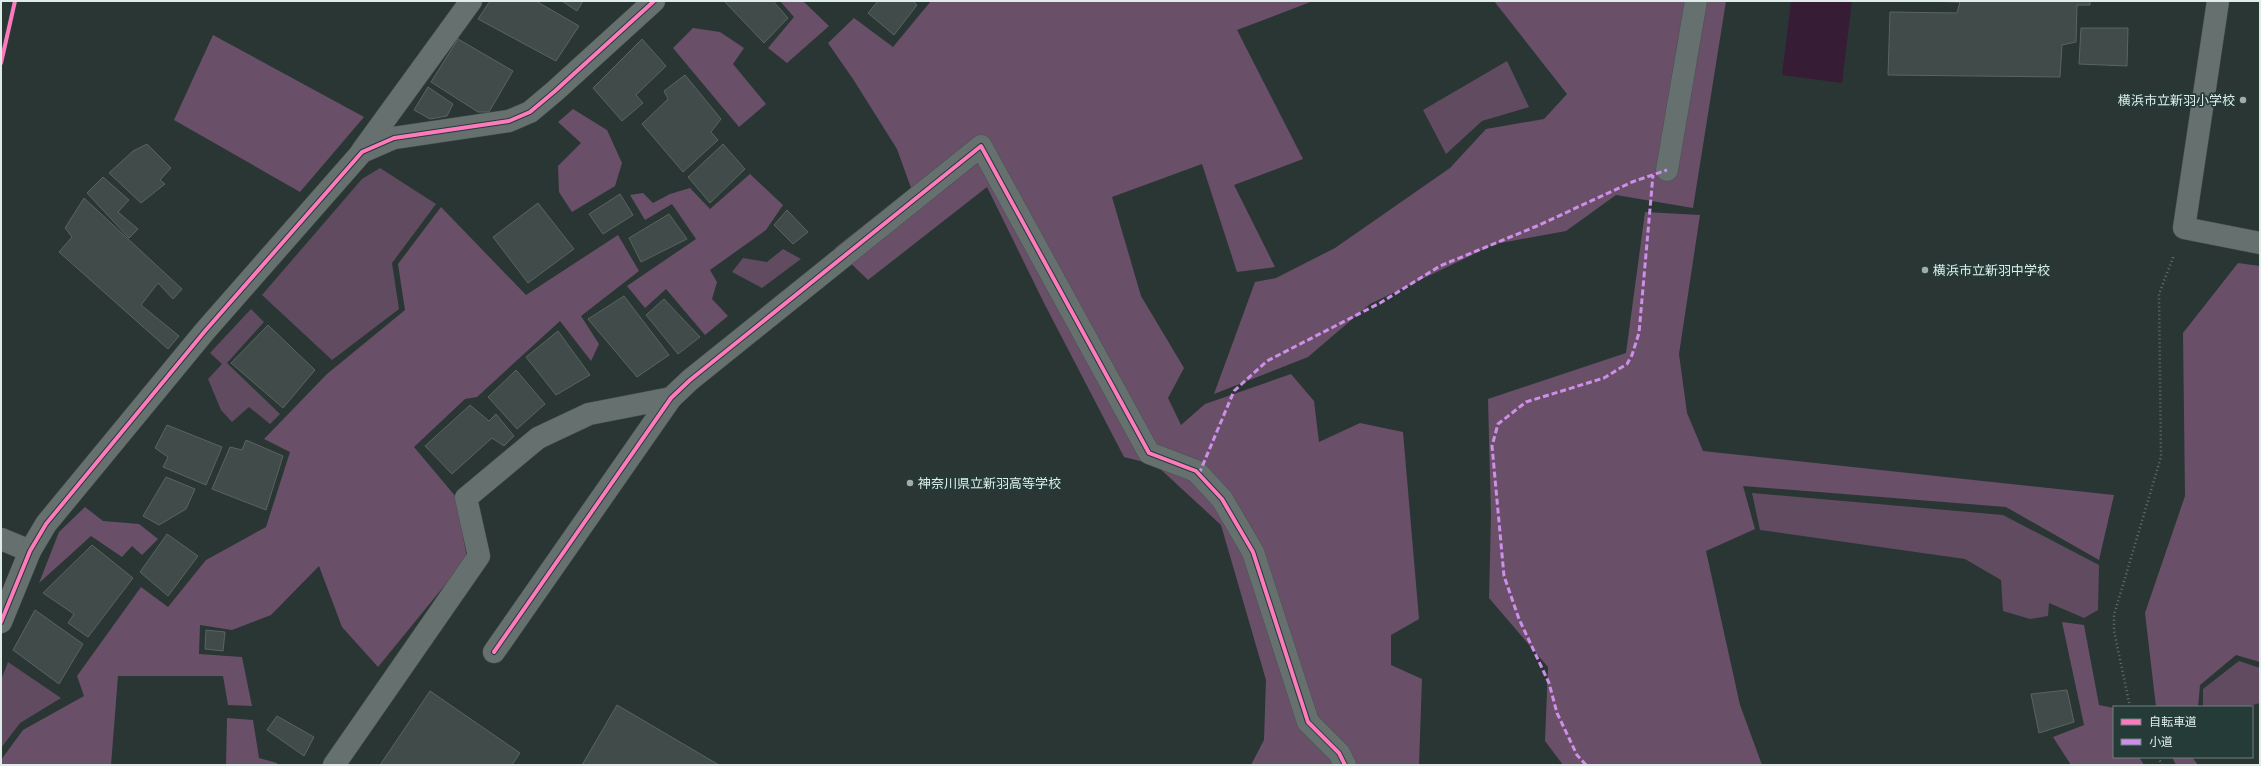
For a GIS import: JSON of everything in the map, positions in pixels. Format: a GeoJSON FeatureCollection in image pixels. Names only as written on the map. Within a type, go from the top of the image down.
{"type":"FeatureCollection","features":[{"type":"Feature","properties":{"kind":"street"},"geometry":{"type":"LineString","coordinates":[[1,622],[30,551],[46,524],[200,337],[362,152],[471,1]]}},
{"type":"Feature","properties":{"kind":"street"},"geometry":{"type":"LineString","coordinates":[[362,152],[394,138],[508,121],[530,112],[555,92],[654,1]]}},
{"type":"Feature","properties":{"kind":"street"},"geometry":{"type":"LineString","coordinates":[[1667,170],[1696,1]]}},
{"type":"Feature","properties":{"kind":"street"},"geometry":{"type":"LineString","coordinates":[[2218,1],[2184,228],[2260,243]]}},
{"type":"Feature","properties":{"kind":"street"},"geometry":{"type":"LineString","coordinates":[[494,652],[671,398],[690,380],[981,146],[1149,453],[1196,471],[1222,499],[1253,552],[1308,722],[1339,753],[1344,765]]}},
{"type":"Feature","properties":{"kind":"street"},"geometry":{"type":"LineString","coordinates":[[334,765],[479,556],[466,498],[538,438],[589,414],[671,398]]}},
{"type":"Feature","properties":{"kind":"street"},"geometry":{"type":"LineString","coordinates":[[1,539],[30,551]]}},
{"type":"Feature","properties":{"kind":"path"},"geometry":{"type":"LineString","coordinates":[[2130,706],[2114,631],[2114,614],[2162,457],[2158,294],[2184,228]]}},
{"type":"Feature","properties":{"kind":"shaded area"},"geometry":{"type":"Polygon","coordinates":[[[780,1],[803,1],[829,26],[787,63],[768,48],[794,17],[780,1]]]}},
{"type":"Feature","properties":{"kind":"shaded area"},"geometry":{"type":"Polygon","coordinates":[[[931,1],[1313,1],[1237,30],[1303,159],[1234,185],[1275,267],[1237,272],[1202,164],[1112,197],[1141,296],[1184,368],[1168,398],[1181,425],[1205,404],[1291,374],[1314,401],[1319,442],[1360,423],[1403,432],[1419,619],[1391,635],[1391,665],[1422,679],[1419,765],[1251,765],[1264,740],[1266,680],[1221,525],[1156,465],[1124,457],[1044,303],[987,187],[868,280],[835,248],[911,188],[897,149],[853,79],[828,43],[854,18],[893,47],[931,1]]]}},
{"type":"Feature","properties":{"kind":"shaded area"},"geometry":{"type":"Polygon","coordinates":[[[1494,1],[1726,1],[1693,208],[1616,195],[1566,231],[1495,244],[1370,304],[1308,357],[1214,394],[1255,282],[1276,278],[1335,248],[1450,168],[1486,129],[1544,119],[1567,94],[1494,1]]]}},
{"type":"Feature","properties":{"kind":"shaded area"},"geometry":{"type":"Polygon","coordinates":[[[1791,1],[1852,1],[1842,83],[1782,75],[1791,1]]]}},
{"type":"Feature","properties":{"kind":"shaded area"},"geometry":{"type":"Polygon","coordinates":[[[693,28],[720,32],[744,48],[733,64],[766,104],[739,127],[673,48],[693,28]]]}},
{"type":"Feature","properties":{"kind":"shaded area"},"geometry":{"type":"Polygon","coordinates":[[[213,35],[364,117],[300,192],[174,120],[213,35]]]}},
{"type":"Feature","properties":{"kind":"shaded area"},"geometry":{"type":"Polygon","coordinates":[[[1507,61],[1529,107],[1482,121],[1446,154],[1423,110],[1507,61]]]}},
{"type":"Feature","properties":{"kind":"shaded area"},"geometry":{"type":"Polygon","coordinates":[[[573,109],[607,130],[622,163],[615,186],[572,212],[559,192],[558,166],[581,143],[558,122],[573,109]]]}},
{"type":"Feature","properties":{"kind":"shaded area"},"geometry":{"type":"Polygon","coordinates":[[[380,168],[436,204],[392,263],[399,309],[332,360],[262,295],[362,179],[380,168]]]}},
{"type":"Feature","properties":{"kind":"shaded area"},"geometry":{"type":"Polygon","coordinates":[[[750,174],[783,205],[766,230],[710,270],[717,282],[712,299],[728,316],[705,335],[666,289],[645,308],[627,286],[696,239],[672,204],[645,220],[630,195],[643,193],[653,203],[670,194],[690,188],[710,209],[750,174]]]}},
{"type":"Feature","properties":{"kind":"shaded area"},"geometry":{"type":"Polygon","coordinates":[[[441,207],[526,295],[618,235],[639,271],[581,316],[599,344],[591,361],[560,321],[477,397],[465,399],[414,447],[456,497],[467,558],[378,667],[342,627],[319,566],[271,615],[232,630],[200,625],[199,654],[242,657],[252,706],[228,705],[223,676],[118,676],[111,765],[1,765],[1,760],[23,730],[84,696],[77,676],[141,587],[168,607],[206,560],[266,527],[290,452],[264,439],[327,374],[405,310],[398,264],[441,207]]]}},
{"type":"Feature","properties":{"kind":"shaded area"},"geometry":{"type":"Polygon","coordinates":[[[1645,212],[1700,215],[1679,354],[1687,413],[1703,451],[2114,495],[2099,560],[2006,507],[1743,486],[1755,529],[1706,551],[1740,705],[1762,765],[1563,765],[1545,741],[1548,667],[1489,598],[1491,515],[1488,399],[1626,353],[1645,212]]]}},
{"type":"Feature","properties":{"kind":"shaded area"},"geometry":{"type":"Polygon","coordinates":[[[783,249],[801,259],[762,288],[732,272],[743,258],[767,262],[783,249]]]}},
{"type":"Feature","properties":{"kind":"shaded area"},"geometry":{"type":"Polygon","coordinates":[[[2238,263],[2260,266],[2260,662],[2236,655],[2200,685],[2198,706],[2156,706],[2145,613],[2185,496],[2183,333],[2238,263]]]}},
{"type":"Feature","properties":{"kind":"shaded area"},"geometry":{"type":"Polygon","coordinates":[[[251,309],[264,322],[227,363],[280,414],[270,424],[249,407],[232,422],[221,410],[208,379],[222,364],[210,353],[251,309]]]}},
{"type":"Feature","properties":{"kind":"shaded area"},"geometry":{"type":"Polygon","coordinates":[[[1752,493],[2003,515],[2099,565],[2098,610],[2084,618],[2049,603],[2048,616],[2030,619],[2003,611],[2001,580],[1965,559],[1760,530],[1752,493]]]}},
{"type":"Feature","properties":{"kind":"shaded area"},"geometry":{"type":"Polygon","coordinates":[[[85,507],[103,521],[139,524],[158,539],[142,555],[132,546],[122,557],[91,536],[39,583],[59,532],[85,507]]]}},
{"type":"Feature","properties":{"kind":"shaded area"},"geometry":{"type":"Polygon","coordinates":[[[2062,622],[2084,625],[2099,705],[2113,708],[2113,758],[2140,758],[2144,765],[2071,765],[2053,737],[2084,725],[2062,622]]]}},
{"type":"Feature","properties":{"kind":"shaded area"},"geometry":{"type":"Polygon","coordinates":[[[2239,661],[2260,668],[2260,703],[2250,706],[2203,706],[2203,689],[2239,661]]]}},
{"type":"Feature","properties":{"kind":"shaded area"},"geometry":{"type":"Polygon","coordinates":[[[8,662],[61,698],[20,723],[1,748],[1,680],[8,662]]]}},
{"type":"Feature","properties":{"kind":"shaded area"},"geometry":{"type":"Polygon","coordinates":[[[227,718],[253,720],[259,758],[277,763],[277,765],[226,765],[227,718]]]}},
{"type":"Feature","properties":{"kind":"shaded area"},"geometry":{"type":"Polygon","coordinates":[[[2172,758],[2193,758],[2198,765],[2176,765],[2172,758]]]}},
{"type":"Feature","properties":{"kind":"building"},"geometry":{"type":"Polygon","coordinates":[[[490,1],[536,1],[579,26],[556,61],[478,19],[490,1]]]}},
{"type":"Feature","properties":{"kind":"building"},"geometry":{"type":"Polygon","coordinates":[[[562,1],[583,1],[577,11],[562,1]]]}},
{"type":"Feature","properties":{"kind":"building"},"geometry":{"type":"Polygon","coordinates":[[[724,1],[773,1],[788,18],[764,43],[724,1]]]}},
{"type":"Feature","properties":{"kind":"building"},"geometry":{"type":"Polygon","coordinates":[[[878,1],[913,1],[917,5],[894,35],[868,13],[878,1]]]}},
{"type":"Feature","properties":{"kind":"building"},"geometry":{"type":"Polygon","coordinates":[[[1925,1],[2090,1],[2090,5],[2077,5],[2076,42],[2062,45],[2060,77],[1888,75],[1890,12],[1957,13],[1960,2],[1925,1]]]}},
{"type":"Feature","properties":{"kind":"building"},"geometry":{"type":"Polygon","coordinates":[[[2081,28],[2128,28],[2127,66],[2079,64],[2081,28]]]}},
{"type":"Feature","properties":{"kind":"building"},"geometry":{"type":"Polygon","coordinates":[[[458,39],[513,71],[489,112],[478,112],[431,82],[458,39]]]}},
{"type":"Feature","properties":{"kind":"building"},"geometry":{"type":"Polygon","coordinates":[[[642,39],[666,66],[636,95],[643,103],[622,121],[593,88],[642,39]]]}},
{"type":"Feature","properties":{"kind":"building"},"geometry":{"type":"Polygon","coordinates":[[[685,75],[721,119],[711,132],[718,140],[683,172],[642,124],[668,99],[664,91],[685,75]]]}},
{"type":"Feature","properties":{"kind":"building"},"geometry":{"type":"Polygon","coordinates":[[[428,87],[453,104],[447,116],[430,119],[414,110],[428,87]]]}},
{"type":"Feature","properties":{"kind":"building"},"geometry":{"type":"Polygon","coordinates":[[[147,144],[171,168],[160,180],[165,184],[141,203],[109,173],[133,151],[147,144]]]}},
{"type":"Feature","properties":{"kind":"building"},"geometry":{"type":"Polygon","coordinates":[[[723,144],[745,169],[710,203],[688,177],[723,144]]]}},
{"type":"Feature","properties":{"kind":"building"},"geometry":{"type":"Polygon","coordinates":[[[103,177],[129,200],[118,212],[138,229],[129,238],[87,193],[103,177]]]}},
{"type":"Feature","properties":{"kind":"building"},"geometry":{"type":"Polygon","coordinates":[[[620,194],[633,215],[603,234],[589,214],[620,194]]]}},
{"type":"Feature","properties":{"kind":"building"},"geometry":{"type":"Polygon","coordinates":[[[84,198],[182,289],[173,299],[158,283],[141,305],[179,336],[168,349],[59,252],[72,237],[65,228],[84,198]]]}},
{"type":"Feature","properties":{"kind":"building"},"geometry":{"type":"Polygon","coordinates":[[[538,203],[574,249],[528,283],[493,237],[538,203]]]}},
{"type":"Feature","properties":{"kind":"building"},"geometry":{"type":"Polygon","coordinates":[[[787,210],[808,232],[793,244],[774,225],[787,210]]]}},
{"type":"Feature","properties":{"kind":"building"},"geometry":{"type":"Polygon","coordinates":[[[669,214],[687,239],[641,262],[629,238],[669,214]]]}},
{"type":"Feature","properties":{"kind":"building"},"geometry":{"type":"Polygon","coordinates":[[[624,296],[669,355],[637,377],[588,319],[624,296]]]}},
{"type":"Feature","properties":{"kind":"building"},"geometry":{"type":"Polygon","coordinates":[[[664,299],[700,337],[678,354],[646,315],[664,299]]]}},
{"type":"Feature","properties":{"kind":"building"},"geometry":{"type":"Polygon","coordinates":[[[268,325],[315,370],[283,408],[231,363],[268,325]]]}},
{"type":"Feature","properties":{"kind":"building"},"geometry":{"type":"Polygon","coordinates":[[[558,331],[590,375],[556,395],[526,357],[558,331]]]}},
{"type":"Feature","properties":{"kind":"building"},"geometry":{"type":"Polygon","coordinates":[[[516,370],[545,404],[517,429],[488,397],[516,370]]]}},
{"type":"Feature","properties":{"kind":"building"},"geometry":{"type":"Polygon","coordinates":[[[470,405],[489,421],[496,414],[514,436],[504,446],[492,438],[452,474],[425,446],[470,405]]]}},
{"type":"Feature","properties":{"kind":"building"},"geometry":{"type":"Polygon","coordinates":[[[167,425],[222,447],[206,485],[163,467],[168,457],[155,448],[167,425]]]}},
{"type":"Feature","properties":{"kind":"building"},"geometry":{"type":"Polygon","coordinates":[[[246,440],[283,456],[266,510],[212,489],[230,447],[242,450],[246,440]]]}},
{"type":"Feature","properties":{"kind":"building"},"geometry":{"type":"Polygon","coordinates":[[[166,477],[195,489],[186,509],[159,525],[143,516],[166,477]]]}},
{"type":"Feature","properties":{"kind":"building"},"geometry":{"type":"Polygon","coordinates":[[[167,534],[198,556],[168,596],[140,572],[167,534]]]}},
{"type":"Feature","properties":{"kind":"building"},"geometry":{"type":"Polygon","coordinates":[[[92,545],[133,578],[88,637],[68,623],[74,614],[43,593],[92,545]]]}},
{"type":"Feature","properties":{"kind":"building"},"geometry":{"type":"Polygon","coordinates":[[[35,610],[83,644],[59,684],[13,650],[35,610]]]}},
{"type":"Feature","properties":{"kind":"building"},"geometry":{"type":"Polygon","coordinates":[[[206,630],[225,632],[223,651],[205,649],[206,630]]]}},
{"type":"Feature","properties":{"kind":"building"},"geometry":{"type":"Polygon","coordinates":[[[2067,690],[2074,722],[2039,733],[2031,694],[2067,690]]]}},
{"type":"Feature","properties":{"kind":"building"},"geometry":{"type":"Polygon","coordinates":[[[430,691],[520,753],[512,765],[380,765],[430,691]]]}},
{"type":"Feature","properties":{"kind":"building"},"geometry":{"type":"Polygon","coordinates":[[[617,705],[719,765],[582,765],[617,705]]]}},
{"type":"Feature","properties":{"kind":"building"},"geometry":{"type":"Polygon","coordinates":[[[277,716],[314,737],[304,756],[267,730],[277,716]]]}},
{"type":"Feature","properties":{"kind":"marked path"},"geometry":{"type":"LineString","coordinates":[[1199,474],[1234,391],[1267,361],[1380,303],[1440,266],[1537,226],[1632,182],[1667,170]]}},
{"type":"Feature","properties":{"kind":"marked path"},"geometry":{"type":"LineString","coordinates":[[1586,765],[1577,755],[1557,713],[1549,683],[1519,619],[1504,576],[1492,446],[1498,424],[1526,402],[1604,378],[1627,364],[1632,355],[1639,333],[1653,175]]}},
{"type":"Feature","properties":{"kind":"cycle path"},"geometry":{"type":"LineString","coordinates":[[1,63],[15,1]]}},
{"type":"Feature","properties":{"kind":"cycle path"},"geometry":{"type":"LineString","coordinates":[[1,622],[30,551],[46,524],[205,331],[362,152],[394,138],[509,121],[530,112],[654,1]]}},
{"type":"Feature","properties":{"kind":"cycle path"},"geometry":{"type":"LineString","coordinates":[[494,652],[671,398],[690,380],[981,146],[1149,453],[1196,471],[1222,499],[1253,552],[1308,722],[1339,753],[1345,765]]}},
{"type":"Feature","properties":{"kind":"place","name":"横浜市立新羽小学校"},"geometry":{"type":"Point","coordinates":[2243,100]}},
{"type":"Feature","properties":{"kind":"place","name":"横浜市立新羽中学校"},"geometry":{"type":"Point","coordinates":[1925,270]}},
{"type":"Feature","properties":{"kind":"place","name":"神奈川県立新羽高等学校"},"geometry":{"type":"Point","coordinates":[910,483]}}]}
